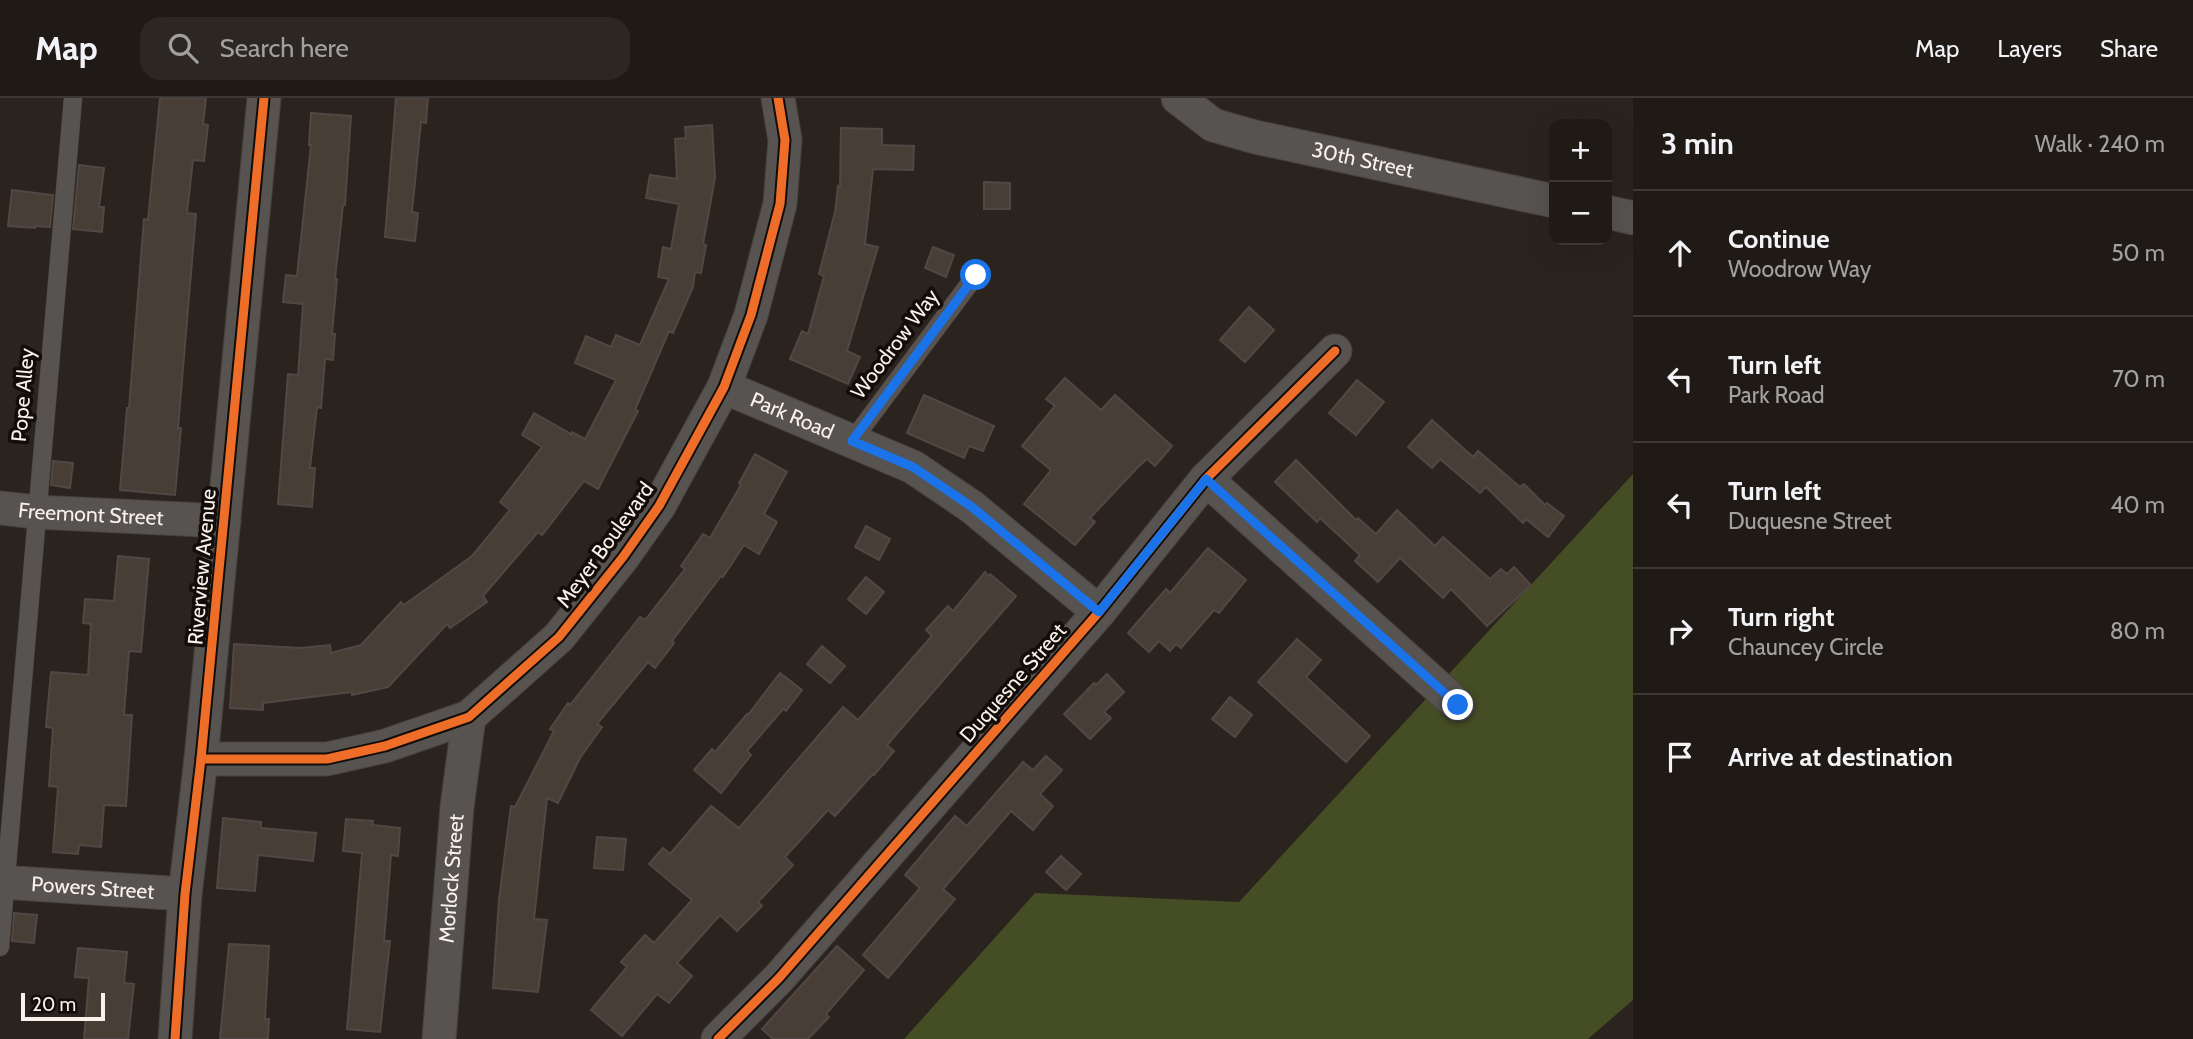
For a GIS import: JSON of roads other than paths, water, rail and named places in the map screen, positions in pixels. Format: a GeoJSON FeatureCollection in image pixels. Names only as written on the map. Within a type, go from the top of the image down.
{"type":"FeatureCollection","features":[{"type":"Feature","properties":{"kind":"street","name":"Riverview Avenue"},"geometry":{"type":"LineString","coordinates":[[175,1039],[185,894],[201,759],[264,98]]}},
{"type":"Feature","properties":{"kind":"street","name":"Meyer Boulevard"},"geometry":{"type":"LineString","coordinates":[[201,759],[327,759],[385,746],[469,717],[559,637],[623,557],[659,506],[724,387],[751,315],[780,204],[785,140],[778,98]]}},
{"type":"Feature","properties":{"kind":"street","name":"30th Street"},"geometry":{"type":"LineString","coordinates":[[1178,98],[1213,125],[1549,200]]}},
{"type":"Feature","properties":{"kind":"street"},"geometry":{"type":"LineString","coordinates":[[1612,213],[1633,218]]}},
{"type":"Feature","properties":{"kind":"street","name":"Duquesne Street"},"geometry":{"type":"LineString","coordinates":[[718,1039],[779,978],[1099,612],[1206,479],[1335,351]]}},
{"type":"Feature","properties":{"kind":"street","name":"Park Road"},"geometry":{"type":"LineString","coordinates":[[724,387],[913,467],[972,507],[1099,612]]}},
{"type":"Feature","properties":{"kind":"street"},"geometry":{"type":"LineString","coordinates":[[1206,479],[1458,705]]}},
{"type":"Feature","properties":{"kind":"street","name":"Freemont Street"},"geometry":{"type":"LineString","coordinates":[[0,509],[224,521]]}},
{"type":"Feature","properties":{"kind":"street","name":"Morlock Street"},"geometry":{"type":"LineString","coordinates":[[439,1039],[457,807],[469,717]]}},
{"type":"Feature","properties":{"kind":"street","name":"Powers Street"},"geometry":{"type":"LineString","coordinates":[[3,882],[185,894]]}},
{"type":"Feature","properties":{"kind":"lane","name":"Pope Alley"},"geometry":{"type":"LineString","coordinates":[[0,947],[3,882],[73,98]]}},
{"type":"Feature","properties":{"kind":"lane","name":"Woodrow Way"},"geometry":{"type":"LineString","coordinates":[[852,441],[976,275]]}}]}
